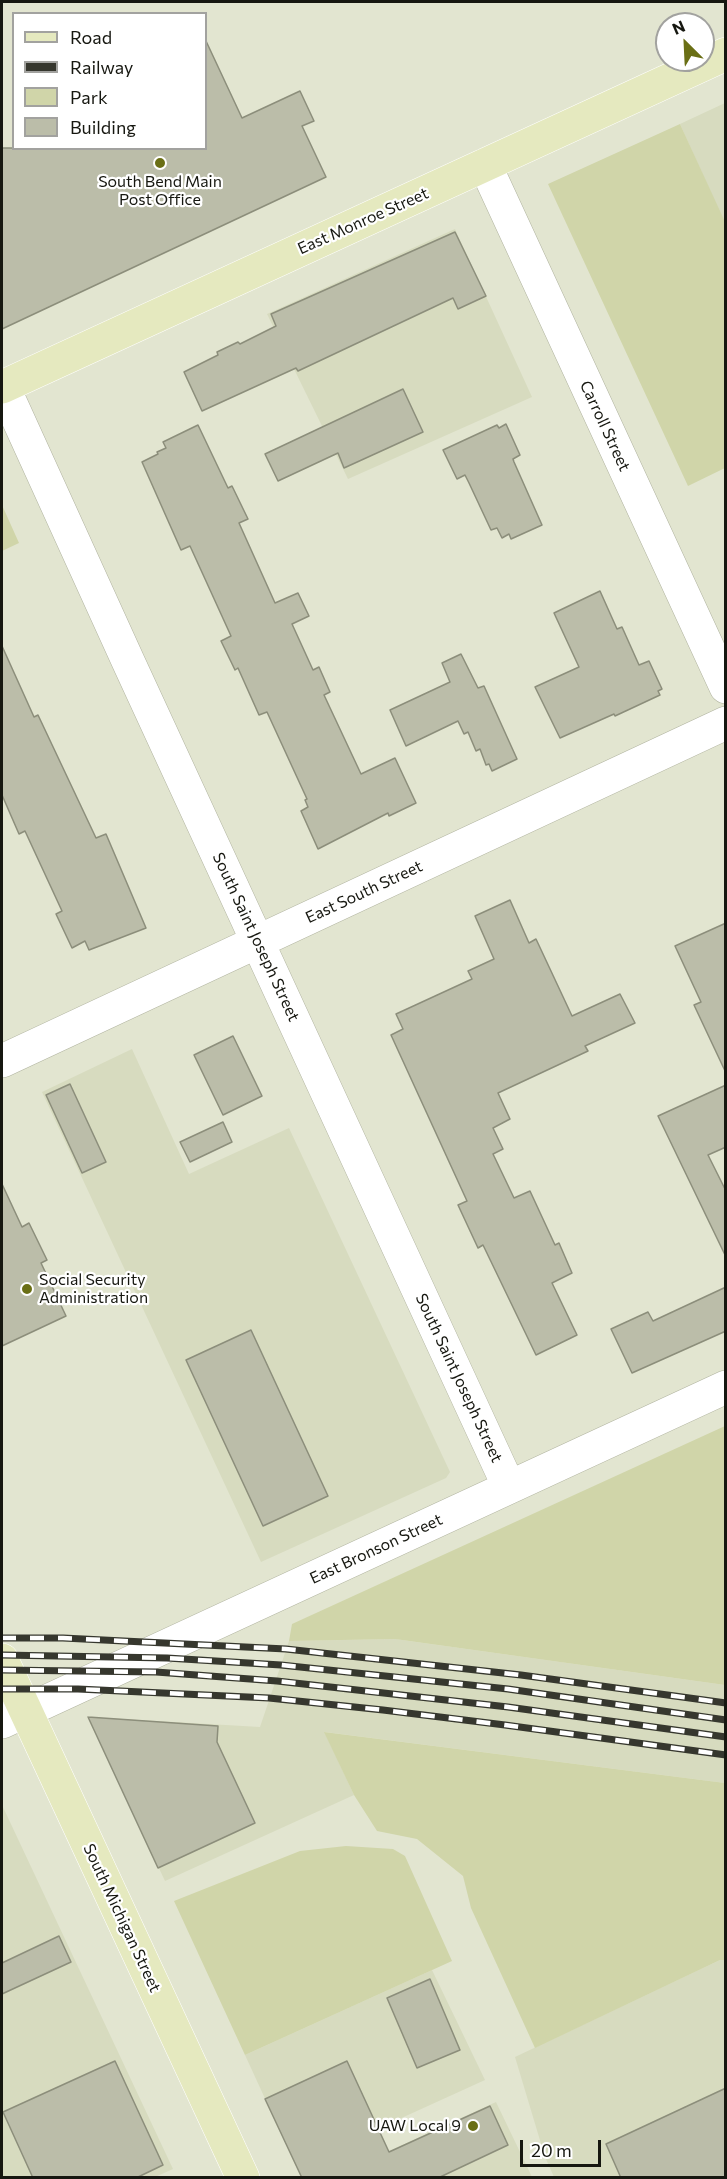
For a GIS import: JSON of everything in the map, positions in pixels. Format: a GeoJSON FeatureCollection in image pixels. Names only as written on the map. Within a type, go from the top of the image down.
{"type":"FeatureCollection","features":[{"type":"Feature","properties":{"kind":"main road","name":"East Monroe Street"},"geometry":{"type":"LineString","coordinates":[[2,387],[726,54]]}},
{"type":"Feature","properties":{"kind":"main road","name":"South Michigan Street"},"geometry":{"type":"LineString","coordinates":[[2,1660],[14,1717],[243,2178]]}},
{"type":"Feature","properties":{"kind":"street","name":"Carroll Street"},"geometry":{"type":"LineString","coordinates":[[485,165],[726,687]]}},
{"type":"Feature","properties":{"kind":"street","name":"South Saint Joseph Street"},"geometry":{"type":"LineString","coordinates":[[2,387],[509,1487]]}},
{"type":"Feature","properties":{"kind":"street","name":"East South Street"},"geometry":{"type":"LineString","coordinates":[[2,1061],[726,723]]}},
{"type":"Feature","properties":{"kind":"street","name":"East Bronson Street"},"geometry":{"type":"LineString","coordinates":[[14,1717],[726,1387]]}},
{"type":"Feature","properties":{"kind":"shaded area"},"geometry":{"type":"Polygon","coordinates":[[[725,103],[725,224],[680,124],[725,103]]]}},
{"type":"Feature","properties":{"kind":"shaded area"},"geometry":{"type":"Polygon","coordinates":[[[455,229],[532,397],[348,479],[267,314],[455,229]]]}},
{"type":"Feature","properties":{"kind":"shaded area"},"geometry":{"type":"Polygon","coordinates":[[[132,1049],[189,1174],[289,1128],[450,1472],[446,1478],[261,1562],[42,1092],[132,1049]]]}},
{"type":"Feature","properties":{"kind":"shaded area"},"geometry":{"type":"Polygon","coordinates":[[[395,1639],[725,1685],[725,1783],[325,1732],[354,1795],[165,1881],[88,1717],[260,1727],[289,1641],[395,1639]]]}},
{"type":"Feature","properties":{"kind":"shaded area"},"geometry":{"type":"Polygon","coordinates":[[[2,1805],[173,2169],[155,2177],[2,2177],[2,1805]]]}},
{"type":"Feature","properties":{"kind":"shaded area"},"geometry":{"type":"Polygon","coordinates":[[[720,1960],[725,1960],[725,2177],[554,2177],[545,2157],[515,2057],[720,1960]]]}},
{"type":"Feature","properties":{"kind":"shaded area"},"geometry":{"type":"Polygon","coordinates":[[[432,1970],[485,2080],[296,2166],[245,2055],[432,1970]]]}},
{"type":"Feature","properties":{"kind":"shaded area","name":"UAW Local 9"},"geometry":{"type":"Polygon","coordinates":[[[496,2102],[532,2177],[330,2178],[496,2102]]]}},
{"type":"Feature","properties":{"kind":"green space"},"geometry":{"type":"Polygon","coordinates":[[[680,124],[726,224],[725,468],[688,486],[548,184],[680,124]]]}},
{"type":"Feature","properties":{"kind":"green space"},"geometry":{"type":"Polygon","coordinates":[[[2,505],[19,543],[2,551],[2,505]]]}},
{"type":"Feature","properties":{"kind":"green space"},"geometry":{"type":"Polygon","coordinates":[[[725,1426],[725,1685],[395,1639],[289,1641],[292,1624],[725,1426]]]}},
{"type":"Feature","properties":{"kind":"green space"},"geometry":{"type":"Polygon","coordinates":[[[324,1732],[725,1783],[725,1960],[720,1960],[535,2048],[471,1908],[463,1876],[417,1839],[377,1831],[354,1795],[324,1732]]]}},
{"type":"Feature","properties":{"kind":"green space"},"geometry":{"type":"Polygon","coordinates":[[[346,1846],[393,1849],[405,1856],[452,1961],[245,2055],[174,1901],[300,1851],[346,1846]]]}},
{"type":"Feature","properties":{"kind":"building","name":"South Bend Main Post Office"},"geometry":{"type":"Polygon","coordinates":[[[207,43],[242,118],[300,91],[314,121],[302,126],[326,177],[2,329],[2,148],[12,148],[12,150],[207,150],[207,43]]]}},
{"type":"Feature","properties":{"kind":"building"},"geometry":{"type":"Polygon","coordinates":[[[455,232],[486,296],[458,309],[453,298],[298,371],[296,368],[202,411],[184,372],[218,355],[217,352],[238,342],[240,344],[276,326],[271,314],[455,232]]]}},
{"type":"Feature","properties":{"kind":"building"},"geometry":{"type":"Polygon","coordinates":[[[403,389],[423,432],[344,468],[338,453],[278,481],[265,454],[403,389]]]}},
{"type":"Feature","properties":{"kind":"building"},"geometry":{"type":"Polygon","coordinates":[[[506,424],[520,455],[513,459],[514,462],[542,525],[511,539],[509,534],[502,538],[497,528],[491,530],[465,475],[457,479],[443,450],[497,425],[499,428],[506,424]]]}},
{"type":"Feature","properties":{"kind":"building"},"geometry":{"type":"Polygon","coordinates":[[[198,425],[228,488],[232,486],[248,519],[239,523],[275,603],[298,593],[309,616],[292,624],[313,670],[319,667],[330,692],[324,695],[361,774],[395,758],[416,803],[389,816],[388,813],[318,849],[301,811],[308,807],[305,800],[307,799],[267,712],[259,715],[238,668],[235,670],[221,641],[231,636],[190,546],[181,550],[142,462],[166,448],[163,442],[198,425]]]}},
{"type":"Feature","properties":{"kind":"building"},"geometry":{"type":"Polygon","coordinates":[[[600,591],[617,629],[622,627],[639,665],[649,661],[662,689],[658,691],[660,695],[560,738],[535,687],[579,667],[554,613],[600,591]]]}},
{"type":"Feature","properties":{"kind":"building"},"geometry":{"type":"Polygon","coordinates":[[[2,646],[34,717],[38,715],[96,838],[106,834],[146,928],[89,950],[85,941],[72,948],[56,914],[62,911],[25,831],[19,834],[2,795],[2,646]]]}},
{"type":"Feature","properties":{"kind":"building"},"geometry":{"type":"Polygon","coordinates":[[[461,654],[478,688],[484,686],[517,759],[492,771],[489,764],[486,765],[480,749],[476,751],[468,732],[464,734],[458,721],[406,746],[390,710],[450,682],[442,663],[461,654]]]}},
{"type":"Feature","properties":{"kind":"building"},"geometry":{"type":"Polygon","coordinates":[[[510,900],[529,943],[536,939],[572,1016],[620,994],[635,1023],[585,1046],[588,1051],[498,1093],[510,1119],[493,1128],[503,1149],[493,1154],[514,1198],[530,1191],[555,1245],[559,1243],[572,1273],[552,1283],[577,1335],[536,1355],[483,1245],[478,1248],[458,1205],[467,1201],[391,1035],[403,1029],[396,1014],[472,979],[468,971],[494,959],[475,916],[510,900]]]}},
{"type":"Feature","properties":{"kind":"building"},"geometry":{"type":"Polygon","coordinates":[[[726,923],[726,1073],[694,1005],[701,1002],[675,946],[726,923]]]}},
{"type":"Feature","properties":{"kind":"building"},"geometry":{"type":"Polygon","coordinates":[[[233,1036],[262,1096],[223,1115],[194,1055],[233,1036]]]}},
{"type":"Feature","properties":{"kind":"building"},"geometry":{"type":"Polygon","coordinates":[[[70,1084],[106,1162],[82,1173],[46,1095],[70,1084]]]}},
{"type":"Feature","properties":{"kind":"building"},"geometry":{"type":"Polygon","coordinates":[[[726,1085],[726,1147],[708,1155],[726,1191],[726,1257],[658,1116],[726,1085]]]}},
{"type":"Feature","properties":{"kind":"building"},"geometry":{"type":"Polygon","coordinates":[[[223,1122],[232,1142],[190,1162],[180,1142],[223,1122]]]}},
{"type":"Feature","properties":{"kind":"building","name":"Social Security Administration"},"geometry":{"type":"Polygon","coordinates":[[[2,1184],[22,1227],[29,1223],[47,1260],[41,1263],[66,1316],[2,1346],[2,1184]]]}},
{"type":"Feature","properties":{"kind":"building"},"geometry":{"type":"Polygon","coordinates":[[[726,1287],[726,1331],[632,1373],[611,1329],[648,1312],[653,1321],[726,1287]]]}},
{"type":"Feature","properties":{"kind":"building"},"geometry":{"type":"Polygon","coordinates":[[[251,1330],[328,1496],[263,1526],[186,1360],[251,1330]]]}},
{"type":"Feature","properties":{"kind":"building"},"geometry":{"type":"Polygon","coordinates":[[[88,1717],[218,1726],[217,1742],[255,1823],[158,1868],[88,1717]]]}},
{"type":"Feature","properties":{"kind":"building"},"geometry":{"type":"Polygon","coordinates":[[[59,1936],[71,1962],[2,1994],[2,1963],[59,1936]]]}},
{"type":"Feature","properties":{"kind":"building"},"geometry":{"type":"Polygon","coordinates":[[[430,1979],[460,2050],[417,2068],[387,1998],[430,1979]]]}},
{"type":"Feature","properties":{"kind":"building"},"geometry":{"type":"Polygon","coordinates":[[[115,2061],[163,2165],[136,2178],[33,2178],[3,2112],[115,2061]]]}},
{"type":"Feature","properties":{"kind":"building"},"geometry":{"type":"Polygon","coordinates":[[[347,2061],[389,2152],[490,2106],[508,2145],[438,2178],[302,2178],[265,2099],[347,2061]]]}},
{"type":"Feature","properties":{"kind":"building"},"geometry":{"type":"Polygon","coordinates":[[[726,2088],[726,2178],[621,2178],[606,2144],[726,2088]]]}},
{"type":"Feature","properties":{"kind":"railway"},"geometry":{"type":"LineString","coordinates":[[2,1638],[63,1638],[286,1649],[521,1675],[726,1703]]}},
{"type":"Feature","properties":{"kind":"railway"},"geometry":{"type":"LineString","coordinates":[[2,1655],[167,1658],[281,1665],[508,1689],[726,1720]]}},
{"type":"Feature","properties":{"kind":"railway"},"geometry":{"type":"LineString","coordinates":[[2,1670],[156,1672],[277,1681],[508,1707],[726,1737]]}},
{"type":"Feature","properties":{"kind":"railway"},"geometry":{"type":"LineString","coordinates":[[2,1689],[78,1689],[269,1698],[505,1725],[726,1755]]}},
{"type":"Feature","properties":{"kind":"place","name":"South Bend Main Post Office"},"geometry":{"type":"Point","coordinates":[160,163]}},
{"type":"Feature","properties":{"kind":"place","name":"Social Security Administration"},"geometry":{"type":"Point","coordinates":[27,1289]}},
{"type":"Feature","properties":{"kind":"place","name":"UAW Local 9"},"geometry":{"type":"Point","coordinates":[473,2126]}}]}
